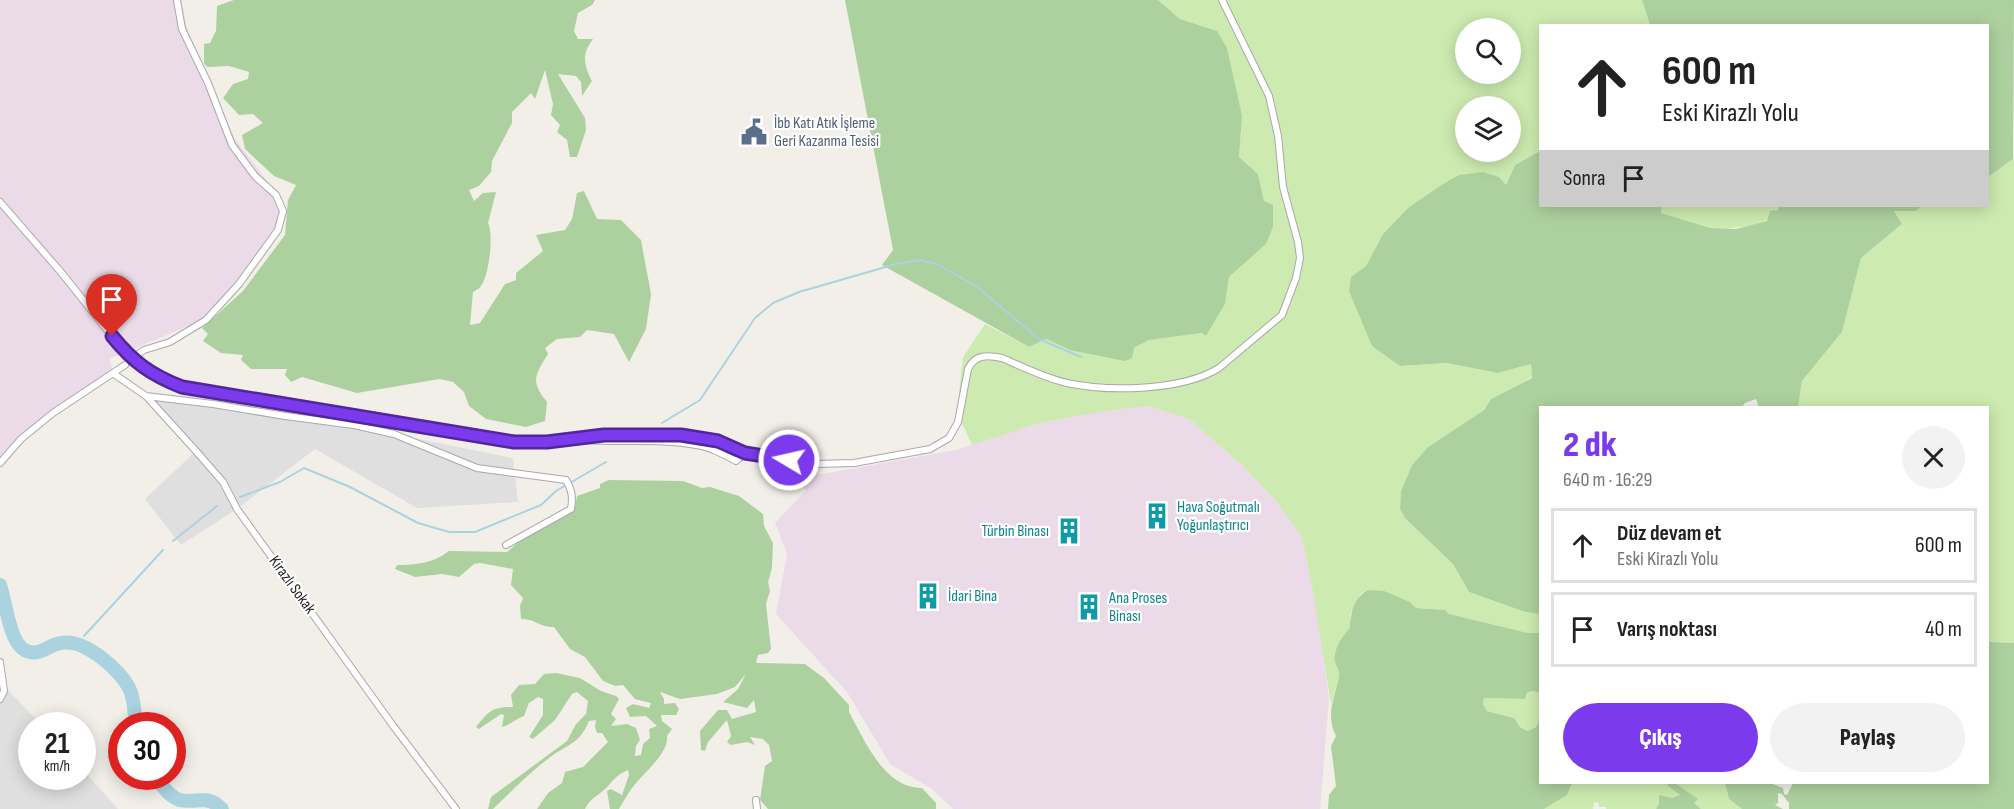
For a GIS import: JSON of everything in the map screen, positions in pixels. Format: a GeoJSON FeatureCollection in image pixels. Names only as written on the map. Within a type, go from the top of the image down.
{"type":"FeatureCollection","features":[{"type":"Feature","properties":{"kind":"street"},"geometry":{"type":"LineString","coordinates":[[138,354],[170,342],[206,320],[239,284],[278,230],[283,212],[276,195],[255,176],[232,145],[208,82],[182,29],[177,0]]}},
{"type":"Feature","properties":{"kind":"street"},"geometry":{"type":"LineString","coordinates":[[0,202],[60,271],[125,352],[139,365],[158,377],[182,387],[514,442],[547,442],[604,435],[700,436],[745,453],[815,464],[854,463],[930,449],[942,443],[954,432],[970,363],[979,357],[1002,358],[1052,378],[1079,385],[1136,387],[1185,382],[1219,369],[1282,315],[1296,278],[1300,258],[1283,187],[1275,115],[1261,78],[1222,0]]}},
{"type":"Feature","properties":{"kind":"street"},"geometry":{"type":"LineString","coordinates":[[0,463],[21,439],[53,413],[125,365]]}},
{"type":"Feature","properties":{"kind":"street","name":"Kirazlı Sokak"},"geometry":{"type":"LineString","coordinates":[[114,374],[146,396],[215,472],[250,528],[456,809]]}},
{"type":"Feature","properties":{"kind":"street"},"geometry":{"type":"LineString","coordinates":[[146,396],[354,425],[394,434],[477,468],[566,480],[573,499],[571,508],[506,545]]}},
{"type":"Feature","properties":{"kind":"street"},"geometry":{"type":"LineString","coordinates":[[574,439],[689,444],[715,450],[736,460],[745,453]]}},
{"type":"Feature","properties":{"kind":"street"},"geometry":{"type":"LineString","coordinates":[[0,663],[4,691],[0,699]]}},
{"type":"Feature","properties":{"kind":"street"},"geometry":{"type":"LineString","coordinates":[[756,800],[757,809]]}},
{"type":"Feature","properties":{"kind":"shaded area"},"geometry":{"type":"Polygon","coordinates":[[[0,0],[181,0],[189,35],[235,139],[277,194],[282,206],[277,233],[225,296],[198,322],[109,359],[114,374],[21,439],[0,463],[0,0]]]}},
{"type":"Feature","properties":{"kind":"shaded area"},"geometry":{"type":"Polygon","coordinates":[[[146,396],[394,434],[513,458],[518,502],[417,508],[315,449],[237,509],[181,545],[145,499],[196,451],[146,396]]]}},
{"type":"Feature","properties":{"kind":"shaded area"},"geometry":{"type":"Polygon","coordinates":[[[1148,406],[1189,419],[1242,465],[1276,501],[1302,537],[1318,617],[1329,698],[1320,809],[953,809],[932,789],[890,764],[847,692],[776,614],[787,554],[775,523],[806,490],[794,479],[956,450],[1036,424],[1098,412],[1148,406]]]}},
{"type":"Feature","properties":{"kind":"shaded area"},"geometry":{"type":"Polygon","coordinates":[[[0,682],[29,712],[18,712],[18,790],[96,790],[96,784],[118,809],[0,809],[0,682]]]}},
{"type":"Feature","properties":{"kind":"green space"},"geometry":{"type":"Polygon","coordinates":[[[234,0],[595,0],[592,5],[578,13],[574,31],[578,39],[593,39],[585,55],[587,70],[592,81],[582,96],[581,82],[576,76],[558,74],[585,118],[586,130],[577,157],[570,157],[567,140],[557,132],[560,125],[551,115],[553,104],[545,70],[535,99],[531,93],[512,112],[512,123],[492,161],[491,172],[479,186],[469,190],[474,201],[483,193],[496,192],[488,223],[491,245],[488,264],[484,281],[473,292],[470,325],[480,323],[505,284],[516,280],[516,273],[543,251],[536,235],[565,230],[572,219],[577,193],[584,191],[597,219],[621,220],[641,240],[651,294],[646,329],[629,362],[614,334],[587,330],[580,337],[557,339],[545,348],[548,354],[536,378],[538,389],[547,402],[545,421],[526,427],[486,419],[469,406],[464,392],[453,382],[440,379],[357,393],[302,377],[291,382],[285,375],[287,369],[251,369],[241,360],[243,355],[221,353],[203,341],[208,334],[202,328],[243,291],[285,235],[288,200],[296,185],[274,176],[245,149],[242,135],[263,123],[253,114],[239,115],[223,98],[233,84],[248,79],[249,72],[229,66],[207,67],[204,63],[204,44],[210,43],[216,31],[217,6],[234,0]]]}},
{"type":"Feature","properties":{"kind":"green space"},"geometry":{"type":"Polygon","coordinates":[[[845,0],[1158,0],[1180,19],[1217,31],[1227,48],[1242,116],[1239,157],[1258,174],[1264,201],[1273,205],[1273,227],[1266,244],[1229,277],[1225,304],[1206,336],[1202,333],[1149,340],[1134,348],[1132,358],[1125,361],[1070,350],[1046,339],[1029,347],[882,265],[893,250],[845,0]]]}},
{"type":"Feature","properties":{"kind":"green space"},"geometry":{"type":"Polygon","coordinates":[[[1158,0],[1642,0],[1650,24],[1539,24],[1539,152],[1521,162],[1521,96],[1455,96],[1455,162],[1520,162],[1515,165],[1506,185],[1459,175],[1409,207],[1383,234],[1366,266],[1351,278],[1349,291],[1400,366],[1447,363],[1498,373],[1531,364],[1532,377],[1491,399],[1484,410],[1428,447],[1412,465],[1401,491],[1400,509],[1405,518],[1453,564],[1469,592],[1525,612],[1539,614],[1539,633],[1528,633],[1449,614],[1445,610],[1416,608],[1410,602],[1368,590],[1361,593],[1350,615],[1350,628],[1335,661],[1340,672],[1331,704],[1302,537],[1276,501],[1242,465],[1189,419],[1148,406],[1098,412],[1036,424],[972,445],[957,412],[963,357],[985,324],[1029,347],[1046,339],[1070,350],[1134,348],[1149,340],[1202,333],[1206,336],[1225,304],[1229,277],[1266,244],[1264,201],[1258,174],[1239,157],[1242,116],[1217,31],[1180,19],[1158,0]]]}},
{"type":"Feature","properties":{"kind":"green space"},"geometry":{"type":"Polygon","coordinates":[[[1642,0],[2014,0],[2013,159],[1989,176],[1989,24],[1650,24],[1642,0]]]}},
{"type":"Feature","properties":{"kind":"green space"},"geometry":{"type":"Polygon","coordinates":[[[1539,152],[1539,207],[1662,207],[1661,213],[1710,228],[1736,229],[1767,221],[1770,211],[1778,210],[1778,207],[1921,207],[1916,211],[1894,211],[1902,224],[1861,258],[1842,332],[1802,381],[1798,406],[1758,406],[1756,399],[1743,406],[1539,406],[1539,614],[1525,612],[1469,592],[1453,564],[1405,518],[1400,509],[1401,491],[1412,465],[1428,447],[1484,410],[1491,399],[1532,378],[1531,364],[1498,373],[1447,363],[1400,366],[1372,346],[1349,291],[1351,277],[1366,266],[1383,234],[1409,207],[1443,184],[1459,175],[1483,172],[1499,177],[1506,185],[1515,165],[1539,152]]]}},
{"type":"Feature","properties":{"kind":"green space"},"geometry":{"type":"Polygon","coordinates":[[[2014,156],[2014,643],[1989,642],[1989,406],[1798,406],[1802,381],[1842,332],[1861,258],[1902,224],[1894,211],[1916,211],[1921,207],[1989,207],[1989,176],[2014,156]]]}},
{"type":"Feature","properties":{"kind":"green space"},"geometry":{"type":"Polygon","coordinates":[[[1662,207],[1778,207],[1769,219],[1750,226],[1739,227],[1698,226],[1661,213],[1662,207]]]}},
{"type":"Feature","properties":{"kind":"green space"},"geometry":{"type":"Polygon","coordinates":[[[609,480],[683,481],[702,488],[710,487],[739,496],[763,514],[764,526],[773,543],[772,568],[768,582],[770,591],[766,604],[771,649],[768,653],[758,655],[756,663],[805,664],[824,678],[849,705],[849,712],[869,749],[886,772],[909,786],[922,788],[936,803],[936,809],[768,809],[760,800],[765,766],[772,761],[769,745],[763,739],[750,737],[755,745],[747,742],[731,745],[727,742],[731,736],[727,720],[708,742],[705,751],[701,750],[700,731],[718,710],[727,710],[732,719],[756,712],[754,700],[747,708],[723,702],[738,689],[746,674],[735,687],[717,694],[680,699],[660,692],[664,704],[675,703],[679,709],[676,715],[661,715],[662,721],[672,729],[667,736],[664,750],[632,788],[619,809],[610,809],[607,791],[611,789],[622,795],[629,775],[628,770],[620,774],[592,799],[585,809],[537,809],[548,793],[562,783],[565,772],[583,767],[608,742],[602,733],[597,733],[596,720],[589,721],[577,739],[527,776],[493,809],[488,809],[491,797],[567,741],[576,724],[586,714],[588,701],[577,692],[572,694],[555,720],[533,739],[529,737],[543,715],[543,699],[538,697],[529,703],[524,716],[508,725],[502,727],[504,715],[501,714],[479,729],[476,727],[491,711],[513,707],[511,695],[519,685],[535,684],[544,674],[556,673],[580,678],[601,691],[616,696],[619,699],[611,714],[616,719],[611,726],[627,724],[636,728],[640,740],[636,746],[635,756],[641,755],[643,744],[650,738],[649,729],[657,726],[646,716],[630,717],[626,708],[633,704],[649,708],[651,703],[635,699],[623,685],[615,686],[603,681],[585,657],[570,649],[554,627],[521,619],[520,606],[523,598],[511,585],[513,569],[480,563],[474,564],[459,577],[442,574],[415,577],[395,569],[397,565],[431,561],[449,551],[507,552],[520,541],[569,513],[575,507],[577,496],[600,488],[600,484],[609,480]]]}},
{"type":"Feature","properties":{"kind":"green space"},"geometry":{"type":"Polygon","coordinates":[[[1368,590],[1384,591],[1410,602],[1416,608],[1445,610],[1449,614],[1528,633],[1539,633],[1539,693],[1533,691],[1527,693],[1525,699],[1484,698],[1483,704],[1487,711],[1514,718],[1520,727],[1528,731],[1536,727],[1539,720],[1539,784],[1572,784],[1567,795],[1544,809],[1328,809],[1329,795],[1336,786],[1331,746],[1336,736],[1331,713],[1339,674],[1335,653],[1341,639],[1350,628],[1356,601],[1368,590]]]}},
{"type":"Feature","properties":{"kind":"green space"},"geometry":{"type":"Polygon","coordinates":[[[1989,642],[2014,643],[2014,809],[1789,809],[1789,803],[1782,794],[1778,793],[1778,803],[1775,805],[1783,809],[1742,809],[1729,799],[1725,784],[1773,784],[1783,788],[1784,794],[1787,795],[1792,784],[1989,784],[1989,642]]]}},
{"type":"Feature","properties":{"kind":"green space"},"geometry":{"type":"Polygon","coordinates":[[[1533,691],[1539,693],[1539,720],[1529,731],[1520,727],[1514,718],[1487,711],[1483,704],[1483,698],[1525,699],[1527,694],[1533,691]]]}},
{"type":"Feature","properties":{"kind":"green space"},"geometry":{"type":"Polygon","coordinates":[[[1572,784],[1668,784],[1680,795],[1659,803],[1656,809],[1606,809],[1606,807],[1599,807],[1598,802],[1594,803],[1593,809],[1544,809],[1567,795],[1572,784]]]}},
{"type":"Feature","properties":{"kind":"green space"},"geometry":{"type":"Polygon","coordinates":[[[1668,784],[1676,784],[1698,799],[1694,803],[1701,809],[1656,809],[1659,795],[1672,798],[1680,795],[1668,784]]]}},
{"type":"Feature","properties":{"kind":"green space"},"geometry":{"type":"Polygon","coordinates":[[[1676,784],[1725,784],[1729,799],[1742,809],[1701,809],[1693,803],[1698,799],[1676,784]]]}},
{"type":"Feature","properties":{"kind":"waterway"},"geometry":{"type":"LineString","coordinates":[[662,423],[700,400],[755,318],[773,303],[799,292],[896,264],[920,260],[937,264],[976,286],[1039,339],[1081,357]]}},
{"type":"Feature","properties":{"kind":"waterway"},"geometry":{"type":"LineString","coordinates":[[240,497],[280,482],[304,468],[350,487],[418,523],[449,532],[475,532],[541,505],[556,491],[606,462]]}},
{"type":"Feature","properties":{"kind":"waterway"},"geometry":{"type":"LineString","coordinates":[[173,541],[217,506]]}},
{"type":"Feature","properties":{"kind":"waterway"},"geometry":{"type":"LineString","coordinates":[[84,636],[163,550]]}},
{"type":"Feature","properties":{"kind":"waterway"},"geometry":{"type":"LineString","coordinates":[[0,585],[11,629],[23,649],[33,653],[56,644],[70,643],[91,650],[110,665],[125,682],[130,690],[135,712]]}},
{"type":"Feature","properties":{"kind":"waterway"},"geometry":{"type":"LineString","coordinates":[[166,790],[180,800],[211,801],[222,809]]}},
{"type":"Feature","properties":{"kind":"place","name":"İbb Katı Atık İşleme Geri Kazanma Tesisi"},"geometry":{"type":"Point","coordinates":[754,132]}},
{"type":"Feature","properties":{"kind":"place","name":"Hava Soğutmalı Yoğunlaştırıcı"},"geometry":{"type":"Point","coordinates":[1157,516]}},
{"type":"Feature","properties":{"kind":"place","name":"Türbin Binası"},"geometry":{"type":"Point","coordinates":[1069,531]}},
{"type":"Feature","properties":{"kind":"place","name":"İdari Bina"},"geometry":{"type":"Point","coordinates":[928,596]}},
{"type":"Feature","properties":{"kind":"place","name":"Ana Proses Binası"},"geometry":{"type":"Point","coordinates":[1089,607]}},
{"type":"Feature","properties":{"kind":"route"},"geometry":{"type":"LineString","coordinates":[[112,336],[139,365],[158,377],[182,387],[514,442],[547,442],[604,435],[700,436],[745,453],[789,460]]}}]}
